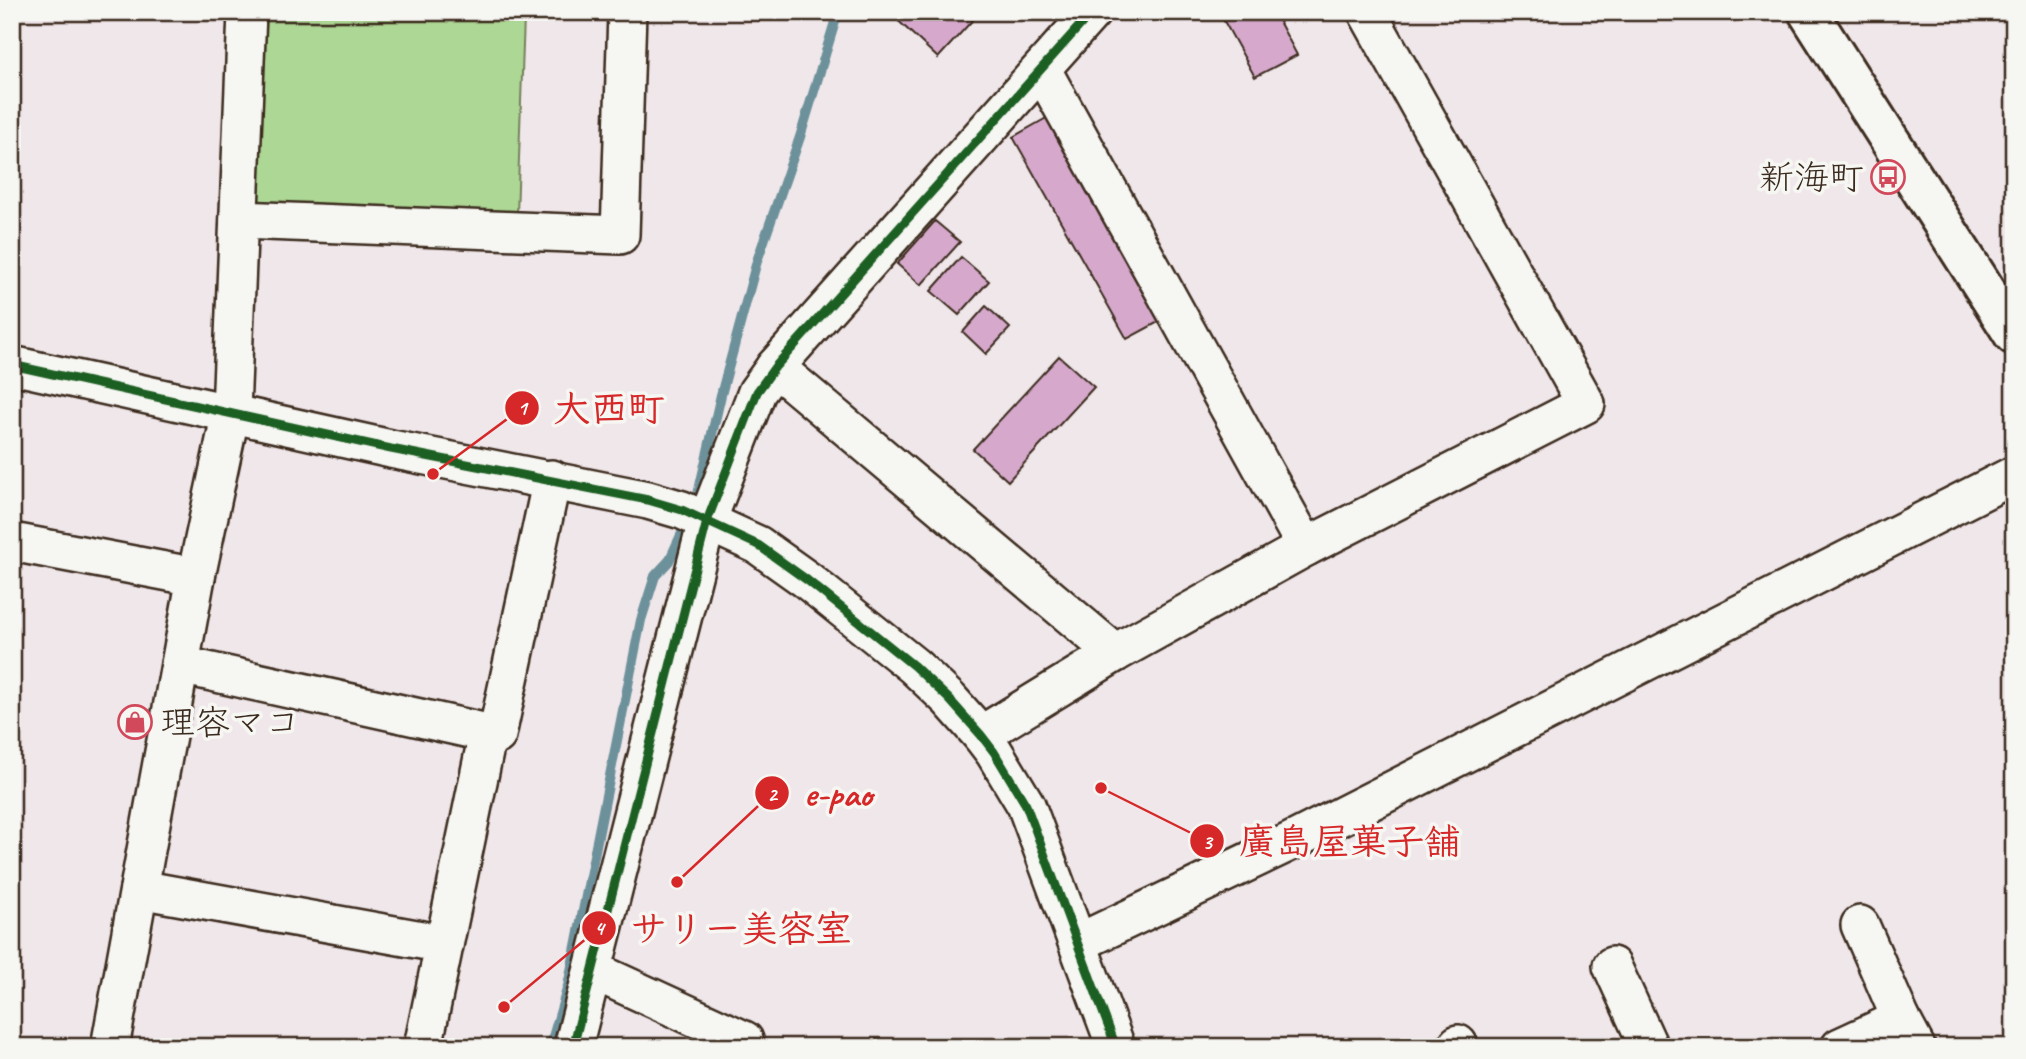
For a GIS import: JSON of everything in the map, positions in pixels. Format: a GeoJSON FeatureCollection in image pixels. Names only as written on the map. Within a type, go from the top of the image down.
{"type":"FeatureCollection","features":[{"type":"Feature","properties":{"kind":"main road"},"geometry":{"type":"LineString","coordinates":[[1808,12],[2014,335]]}},
{"type":"Feature","properties":{"kind":"street"},"geometry":{"type":"LineString","coordinates":[[110,1047],[196,577],[231,412],[247,12]]}},
{"type":"Feature","properties":{"kind":"street"},"geometry":{"type":"LineString","coordinates":[[239,220],[620,235],[627,12]]}},
{"type":"Feature","properties":{"kind":"street"},"geometry":{"type":"LineString","coordinates":[[573,1047],[707,522],[757,392],[775,367],[1092,12]]}},
{"type":"Feature","properties":{"kind":"street"},"geometry":{"type":"LineString","coordinates":[[981,735],[1115,653],[1306,547],[1586,404],[1367,12]]}},
{"type":"Feature","properties":{"kind":"street"},"geometry":{"type":"LineString","coordinates":[[1042,70],[1306,547]]}},
{"type":"Feature","properties":{"kind":"street"},"geometry":{"type":"LineString","coordinates":[[12,365],[391,449],[648,500],[682,510],[758,545],[807,580],[915,666],[949,699],[994,752],[1026,805],[1116,1047]]}},
{"type":"Feature","properties":{"kind":"street"},"geometry":{"type":"LineString","coordinates":[[775,367],[1115,653]]}},
{"type":"Feature","properties":{"kind":"street"},"geometry":{"type":"LineString","coordinates":[[1078,943],[1296,839],[2014,475]]}},
{"type":"Feature","properties":{"kind":"street"},"geometry":{"type":"LineString","coordinates":[[180,665],[497,735],[552,480]]}},
{"type":"Feature","properties":{"kind":"street"},"geometry":{"type":"LineString","coordinates":[[12,542],[196,577]]}},
{"type":"Feature","properties":{"kind":"street"},"geometry":{"type":"LineString","coordinates":[[423,1047],[488,733]]}},
{"type":"Feature","properties":{"kind":"street"},"geometry":{"type":"LineString","coordinates":[[139,888],[444,944]]}},
{"type":"Feature","properties":{"kind":"street"},"geometry":{"type":"LineString","coordinates":[[1840,1047],[1908,1033],[1860,925]]}},
{"type":"Feature","properties":{"kind":"street"},"geometry":{"type":"LineString","coordinates":[[1612,967],[1649,1047]]}},
{"type":"Feature","properties":{"kind":"street"},"geometry":{"type":"LineString","coordinates":[[594,971],[744,1040],[746,1047]]}},
{"type":"Feature","properties":{"kind":"green space"},"geometry":{"type":"Polygon","coordinates":[[[267,12],[438,12],[524,17],[517,215],[256,205],[267,12]]]}},
{"type":"Feature","properties":{"kind":"building"},"geometry":{"type":"Polygon","coordinates":[[[889,12],[980,12],[938,58],[889,12]]]}},
{"type":"Feature","properties":{"kind":"building"},"geometry":{"type":"Polygon","coordinates":[[[1219,12],[1274,12],[1297,55],[1255,77],[1219,12]]]}},
{"type":"Feature","properties":{"kind":"building"},"geometry":{"type":"Polygon","coordinates":[[[1050,116],[1164,319],[1127,339],[1013,137],[1050,116]]]}},
{"type":"Feature","properties":{"kind":"building"},"geometry":{"type":"Polygon","coordinates":[[[935,221],[960,242],[921,285],[897,264],[935,221]]]}},
{"type":"Feature","properties":{"kind":"building"},"geometry":{"type":"Polygon","coordinates":[[[961,257],[989,281],[959,315],[931,291],[961,257]]]}},
{"type":"Feature","properties":{"kind":"building"},"geometry":{"type":"Polygon","coordinates":[[[986,306],[1010,328],[986,354],[963,332],[986,306]]]}},
{"type":"Feature","properties":{"kind":"building"},"geometry":{"type":"Polygon","coordinates":[[[1059,356],[1094,387],[1008,481],[973,449],[1059,356]]]}},
{"type":"Feature","properties":{"kind":"waterway"},"geometry":{"type":"LineString","coordinates":[[696,503],[721,395],[757,261],[800,137],[838,12]]}},
{"type":"Feature","properties":{"kind":"waterway"},"geometry":{"type":"LineString","coordinates":[[550,1047],[568,986],[641,620],[655,576],[669,561],[688,520]]}},
{"type":"Feature","properties":{"kind":"cycle path"},"geometry":{"type":"LineString","coordinates":[[573,1047],[707,521],[757,392],[775,367],[1092,12]]}},
{"type":"Feature","properties":{"kind":"cycle path"},"geometry":{"type":"LineString","coordinates":[[12,365],[391,449],[648,500],[682,510],[758,545],[807,580],[914,666],[949,699],[994,752],[1026,805],[1116,1047]]}},
{"type":"Feature","properties":{"kind":"place","name":"新海町"},"geometry":{"type":"Point","coordinates":[1888,177]}},
{"type":"Feature","properties":{"kind":"place","name":"大西町"},"geometry":{"type":"Point","coordinates":[433,474]}},
{"type":"Feature","properties":{"kind":"place","name":"理容マコ"},"geometry":{"type":"Point","coordinates":[135,722]}},
{"type":"Feature","properties":{"kind":"place","name":"廣島屋菓子舗"},"geometry":{"type":"Point","coordinates":[1101,788]}},
{"type":"Feature","properties":{"kind":"place","name":"e-pao"},"geometry":{"type":"Point","coordinates":[677,882]}},
{"type":"Feature","properties":{"kind":"place","name":"サリー美容室"},"geometry":{"type":"Point","coordinates":[504,1007]}}]}
